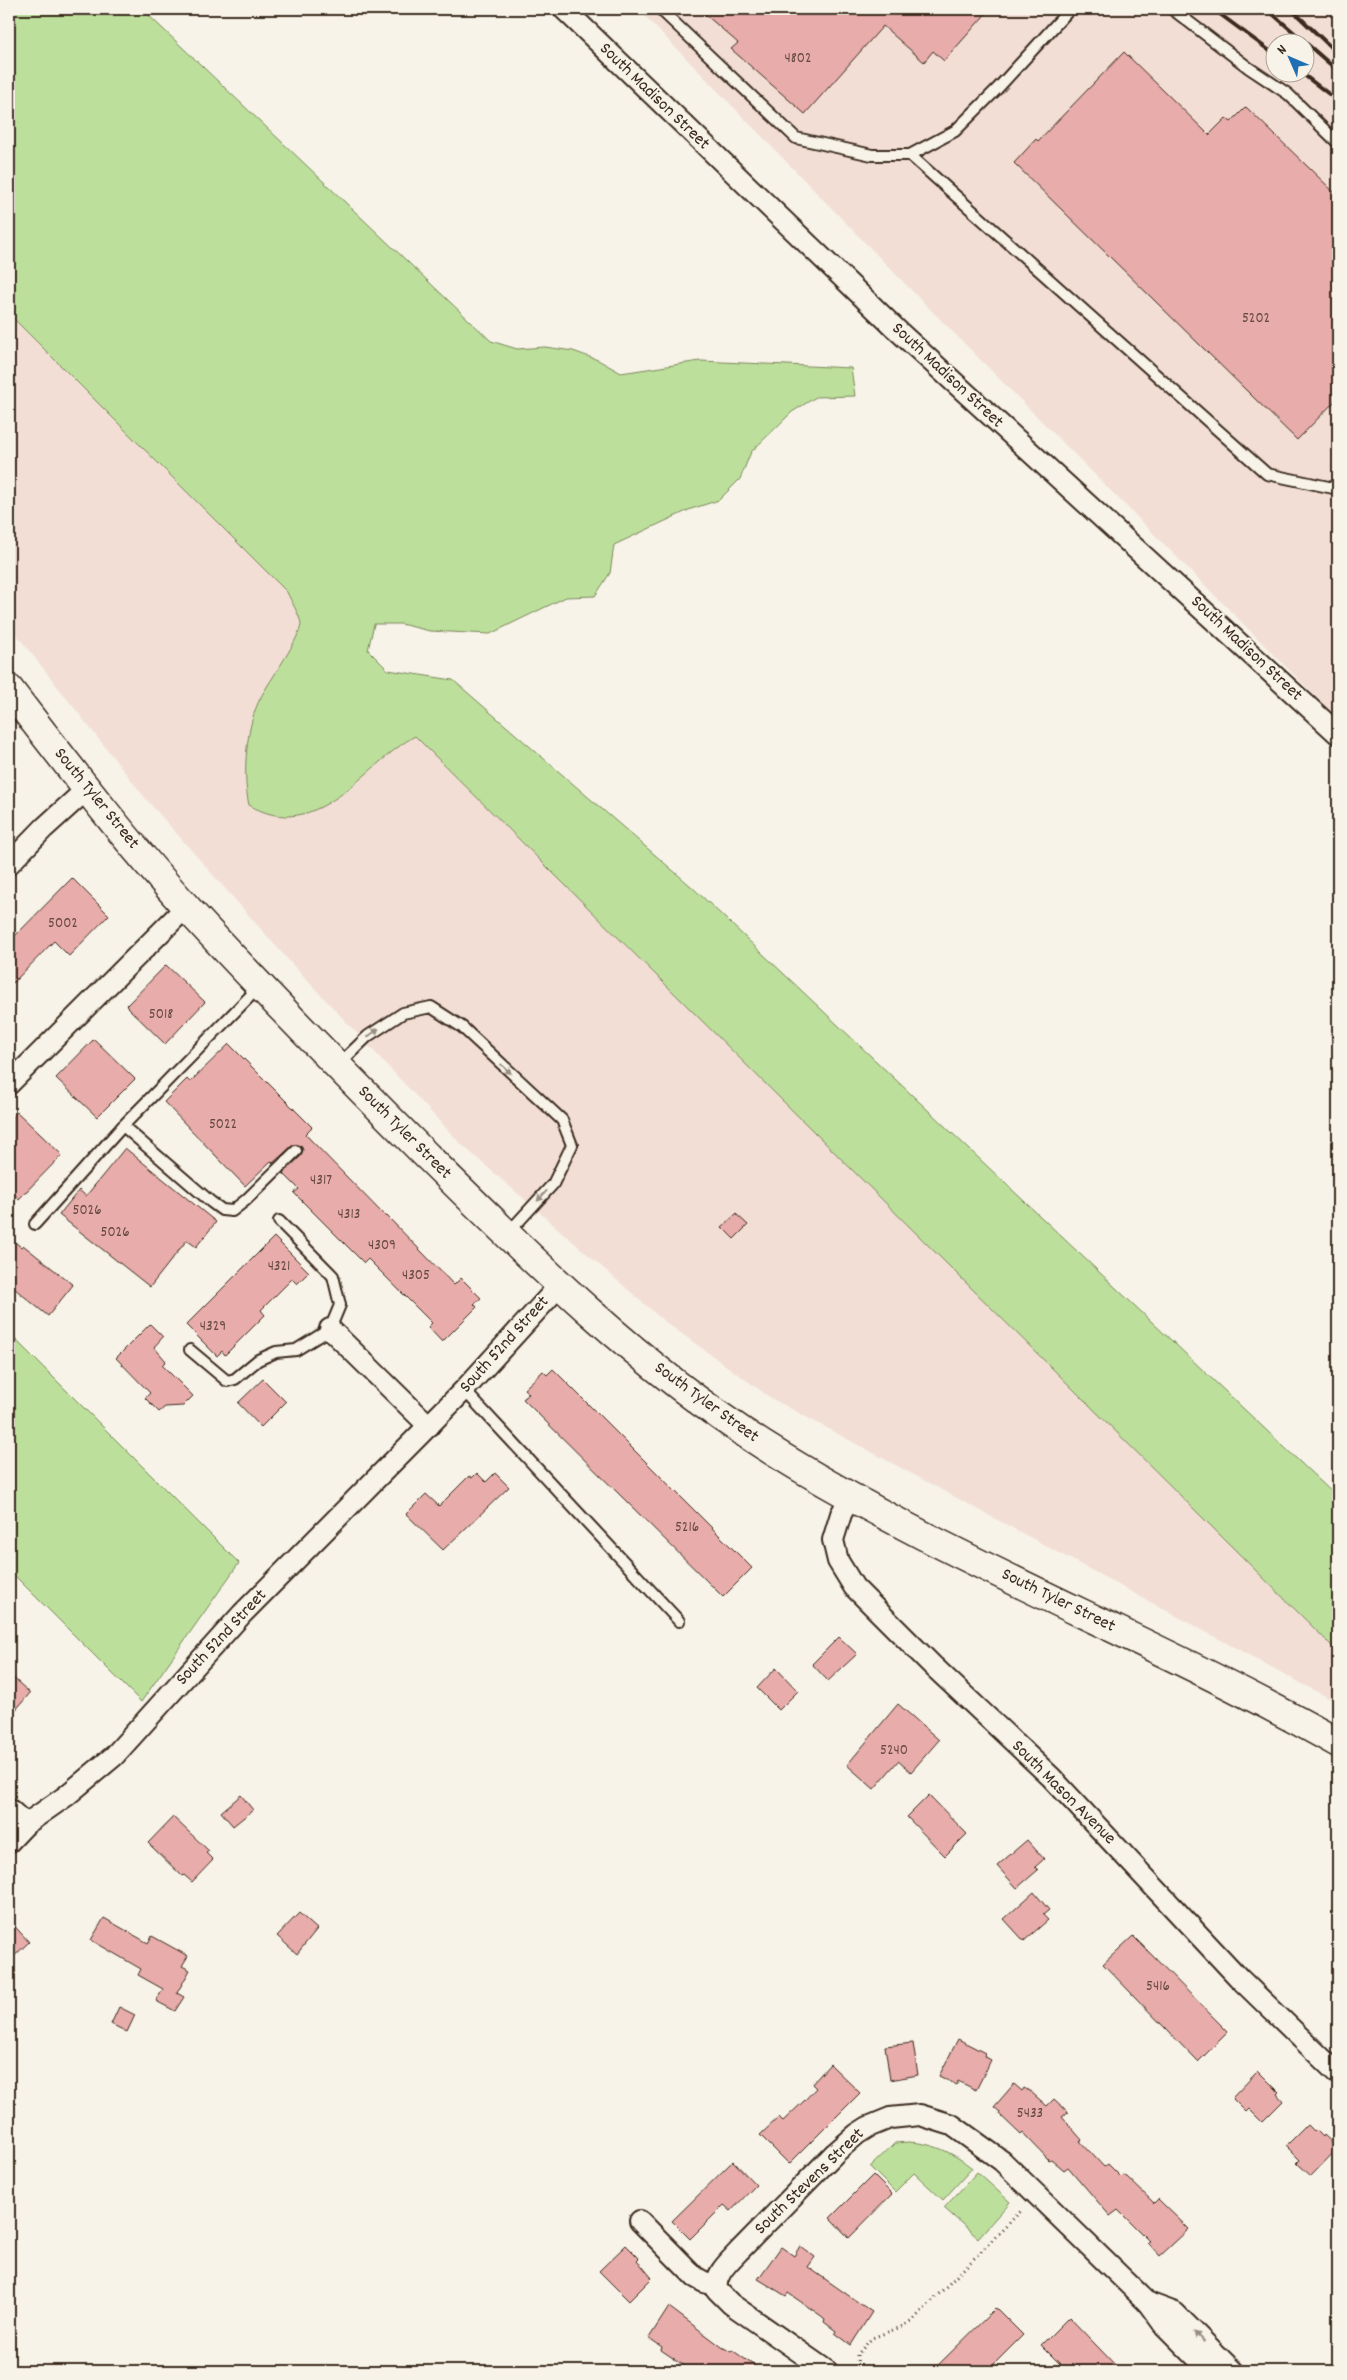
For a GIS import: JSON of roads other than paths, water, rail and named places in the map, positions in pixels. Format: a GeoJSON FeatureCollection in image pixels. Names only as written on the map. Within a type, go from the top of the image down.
{"type":"FeatureCollection","features":[{"type":"Feature","properties":{"kind":"main road","name":"South Tyler Street"},"geometry":{"type":"LineString","coordinates":[[9,689],[87,789],[186,907],[337,1066],[560,1285],[704,1405],[763,1445],[917,1533],[1138,1639],[1338,1743]]}},
{"type":"Feature","properties":{"kind":"street","name":"South Madison Street"},"geometry":{"type":"LineString","coordinates":[[564,9],[889,322],[1338,734]]}},
{"type":"Feature","properties":{"kind":"street"},"geometry":{"type":"LineString","coordinates":[[9,864],[44,828],[87,789]]}},
{"type":"Feature","properties":{"kind":"street"},"geometry":{"type":"LineString","coordinates":[[9,1084],[186,907]]}},
{"type":"Feature","properties":{"kind":"street","name":"South 52nd Street"},"geometry":{"type":"LineString","coordinates":[[9,1842],[26,1824],[66,1796],[114,1756],[242,1614],[464,1390],[560,1285]]}},
{"type":"Feature","properties":{"kind":"street"},"geometry":{"type":"LineString","coordinates":[[330,1329],[428,1426]]}},
{"type":"Feature","properties":{"kind":"street","name":"South Mason Avenue"},"geometry":{"type":"LineString","coordinates":[[851,1496],[838,1522],[833,1540],[838,1560],[854,1587],[933,1666],[1051,1777],[1239,1978],[1338,2074]]}},
{"type":"Feature","properties":{"kind":"street"},"geometry":{"type":"LineString","coordinates":[[9,1809],[26,1824]]}},
{"type":"Feature","properties":{"kind":"street","name":"South Stevens Street"},"geometry":{"type":"LineString","coordinates":[[716,2285],[722,2270],[729,2262],[835,2153],[868,2126],[895,2116],[912,2114],[930,2116],[952,2125],[1002,2161],[1148,2303],[1164,2325],[1210,2371]]}},
{"type":"Feature","properties":{"kind":"street"},"geometry":{"type":"LineString","coordinates":[[640,2221],[696,2277],[704,2282],[716,2285],[720,2294],[735,2307],[827,2371]]}},
{"type":"Feature","properties":{"kind":"street","name":"South Stevens Street"},"geometry":{"type":"LineString","coordinates":[[1148,2303],[1175,2313],[1233,2371]]}},
{"type":"Feature","properties":{"kind":"lane"},"geometry":{"type":"LineString","coordinates":[[660,9],[796,138],[872,155],[910,155],[955,131],[998,88],[1070,9]]}},
{"type":"Feature","properties":{"kind":"lane"},"geometry":{"type":"LineString","coordinates":[[1172,9],[1249,68],[1288,94],[1338,142]]}},
{"type":"Feature","properties":{"kind":"lane"},"geometry":{"type":"LineString","coordinates":[[910,155],[1267,474],[1338,489]]}},
{"type":"Feature","properties":{"kind":"lane"},"geometry":{"type":"LineString","coordinates":[[35,1224],[123,1126],[260,985]]}},
{"type":"Feature","properties":{"kind":"lane"},"geometry":{"type":"LineString","coordinates":[[337,1066],[368,1036],[402,1013],[432,1007],[462,1027],[562,1120],[572,1145],[553,1184],[507,1234]]}},
{"type":"Feature","properties":{"kind":"lane"},"geometry":{"type":"LineString","coordinates":[[123,1126],[210,1202],[222,1210],[232,1211],[246,1200],[296,1151]]}},
{"type":"Feature","properties":{"kind":"lane"},"geometry":{"type":"LineString","coordinates":[[190,1350],[227,1382],[235,1379],[258,1360],[276,1352],[296,1350],[330,1329],[340,1305],[333,1276],[279,1221]]}},
{"type":"Feature","properties":{"kind":"lane"},"geometry":{"type":"LineString","coordinates":[[464,1390],[680,1621]]}},
{"type":"Feature","properties":{"kind":"railway"},"geometry":{"type":"LineString","coordinates":[[1213,9],[1264,47]]}},
{"type":"Feature","properties":{"kind":"railway"},"geometry":{"type":"LineString","coordinates":[[1267,9],[1338,71]]}},
{"type":"Feature","properties":{"kind":"railway"},"geometry":{"type":"LineString","coordinates":[[1291,9],[1338,54]]}},
{"type":"Feature","properties":{"kind":"railway"},"geometry":{"type":"LineString","coordinates":[[1313,82],[1338,101]]}}]}
